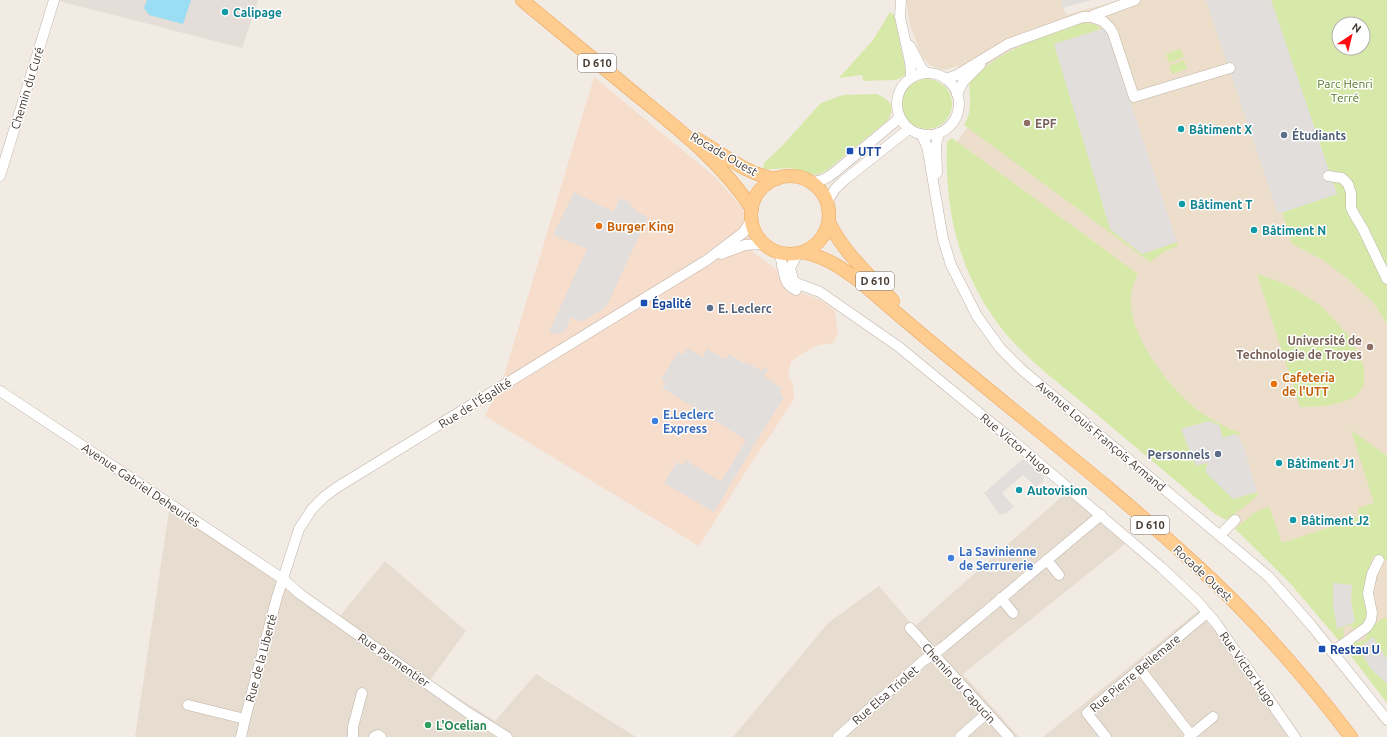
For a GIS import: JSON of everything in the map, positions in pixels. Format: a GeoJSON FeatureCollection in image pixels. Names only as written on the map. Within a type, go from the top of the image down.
{"type":"FeatureCollection","features":[{"type":"Feature","properties":{"kind":"main road","name":"Rocade Ouest"},"geometry":{"type":"LineString","coordinates":[[522,0],[673,124],[725,172],[740,191],[752,214]]}},
{"type":"Feature","properties":{"kind":"main road","name":"Rocade Ouest"},"geometry":{"type":"LineString","coordinates":[[673,124],[747,170],[766,178],[777,179]]}},
{"type":"Feature","properties":{"kind":"main road"},"geometry":{"type":"LineString","coordinates":[[790,176],[810,182],[823,194],[827,202],[829,222],[826,232],[812,247],[801,253],[785,254],[778,252],[765,244],[758,237],[754,228],[752,214],[755,199],[760,191],[777,179],[790,176]]}},
{"type":"Feature","properties":{"kind":"main road","name":"Rocade Ouest"},"geometry":{"type":"LineString","coordinates":[[829,222],[832,230],[850,253],[925,337]]}},
{"type":"Feature","properties":{"kind":"main road","name":"Rocade Ouest"},"geometry":{"type":"LineString","coordinates":[[801,253],[818,256],[835,264],[862,283],[1095,478],[1196,565],[1261,629],[1302,676],[1351,737]]}},
{"type":"Feature","properties":{"kind":"street","name":"Chemin du Curé"},"geometry":{"type":"LineString","coordinates":[[0,176],[54,0]]}},
{"type":"Feature","properties":{"kind":"street"},"geometry":{"type":"LineString","coordinates":[[901,0],[900,17],[912,72],[911,78]]}},
{"type":"Feature","properties":{"kind":"street"},"geometry":{"type":"LineString","coordinates":[[1091,17],[1135,0]]}},
{"type":"Feature","properties":{"kind":"street"},"geometry":{"type":"LineString","coordinates":[[946,79],[957,75],[994,51],[1008,44],[1031,34],[1083,17],[1091,17],[1103,21],[1110,28],[1134,97],[1230,68]]}},
{"type":"Feature","properties":{"kind":"street"},"geometry":{"type":"LineString","coordinates":[[904,31],[917,60],[922,69],[927,73]]}},
{"type":"Feature","properties":{"kind":"street"},"geometry":{"type":"LineString","coordinates":[[957,94],[962,82],[994,51]]}},
{"type":"Feature","properties":{"kind":"street"},"geometry":{"type":"LineString","coordinates":[[927,73],[946,79],[957,94],[958,101],[957,114],[950,125],[939,133],[930,135],[921,134],[909,129],[901,120],[897,102],[899,93],[903,86],[911,78],[918,74],[927,73]]}},
{"type":"Feature","properties":{"kind":"street"},"geometry":{"type":"LineString","coordinates":[[810,182],[825,180],[897,120],[899,115]]}},
{"type":"Feature","properties":{"kind":"street"},"geometry":{"type":"LineString","coordinates":[[827,202],[832,192],[843,181],[909,129]]}},
{"type":"Feature","properties":{"kind":"street","name":"Avenue Louis François Armand"},"geometry":{"type":"LineString","coordinates":[[938,213],[936,145],[939,133]]}},
{"type":"Feature","properties":{"kind":"street","name":"Avenue Louis François Armand"},"geometry":{"type":"LineString","coordinates":[[921,134],[927,146],[943,239],[951,265],[977,316],[1000,348],[1026,373],[1269,577],[1311,626],[1387,720]]}},
{"type":"Feature","properties":{"kind":"street"},"geometry":{"type":"LineString","coordinates":[[1328,176],[1342,178],[1348,184],[1351,193],[1351,208],[1363,229],[1387,279]]}},
{"type":"Feature","properties":{"kind":"street"},"geometry":{"type":"LineString","coordinates":[[707,260],[744,232],[752,214]]}},
{"type":"Feature","properties":{"kind":"street"},"geometry":{"type":"LineString","coordinates":[[707,260],[745,245],[765,244]]}},
{"type":"Feature","properties":{"kind":"street","name":"Rue Victor Hugo"},"geometry":{"type":"LineString","coordinates":[[778,252],[788,285],[795,289],[818,294],[828,298]]}},
{"type":"Feature","properties":{"kind":"street","name":"Rue Victor Hugo"},"geometry":{"type":"LineString","coordinates":[[801,253],[790,268],[793,279],[796,283],[820,292],[925,367],[1162,568],[1207,613],[1224,633],[1295,737]]}},
{"type":"Feature","properties":{"kind":"street","name":"Rue de l'Égalité"},"geometry":{"type":"LineString","coordinates":[[282,579],[299,529],[312,508],[324,498],[370,468],[707,260]]}},
{"type":"Feature","properties":{"kind":"street","name":"Avenue Gabriel Deheurles"},"geometry":{"type":"LineString","coordinates":[[0,390],[282,579]]}},
{"type":"Feature","properties":{"kind":"street","name":"Rue Elsa Triolet"},"geometry":{"type":"LineString","coordinates":[[838,737],[924,661],[1101,515]]}},
{"type":"Feature","properties":{"kind":"street"},"geometry":{"type":"LineString","coordinates":[[1220,535],[1235,520]]}},
{"type":"Feature","properties":{"kind":"street"},"geometry":{"type":"LineString","coordinates":[[1047,560],[1059,575]]}},
{"type":"Feature","properties":{"kind":"street"},"geometry":{"type":"LineString","coordinates":[[1332,652],[1359,634],[1367,627],[1371,620],[1372,613],[1368,592],[1372,574],[1379,560]]}},
{"type":"Feature","properties":{"kind":"street","name":"Rue de la Liberté"},"geometry":{"type":"LineString","coordinates":[[241,737],[244,719],[282,579]]}},
{"type":"Feature","properties":{"kind":"street","name":"Rue Parmentier"},"geometry":{"type":"LineString","coordinates":[[282,579],[300,594],[467,712],[508,737]]}},
{"type":"Feature","properties":{"kind":"street"},"geometry":{"type":"LineString","coordinates":[[1001,598],[1013,613]]}},
{"type":"Feature","properties":{"kind":"street","name":"Rue Pierre Bellemare"},"geometry":{"type":"LineString","coordinates":[[1106,737],[1087,713],[1207,613]]}},
{"type":"Feature","properties":{"kind":"street","name":"Chemin du Capucin"},"geometry":{"type":"LineString","coordinates":[[910,628],[1009,737]]}},
{"type":"Feature","properties":{"kind":"street"},"geometry":{"type":"LineString","coordinates":[[1140,669],[1190,736],[1213,717]]}},
{"type":"Feature","properties":{"kind":"street"},"geometry":{"type":"LineString","coordinates":[[353,737],[353,727],[362,693]]}},
{"type":"Feature","properties":{"kind":"street"},"geometry":{"type":"LineString","coordinates":[[188,705],[244,719]]}},
{"type":"Feature","properties":{"kind":"street"},"geometry":{"type":"LineString","coordinates":[[960,737],[987,713]]}},
{"type":"Feature","properties":{"kind":"street"},"geometry":{"type":"LineString","coordinates":[[374,737],[381,737]]}},
{"type":"Feature","properties":{"kind":"shaded area"},"geometry":{"type":"Polygon","coordinates":[[[55,0],[258,0],[242,48],[55,0]]]}},
{"type":"Feature","properties":{"kind":"shaded area"},"geometry":{"type":"Polygon","coordinates":[[[906,0],[1061,0],[1066,15],[1120,0],[1281,0],[1387,256],[1387,694],[1258,543],[1023,346],[952,149],[973,120],[976,83],[957,66],[945,70],[931,66],[922,57],[910,25],[906,0]]]}},
{"type":"Feature","properties":{"kind":"shaded area"},"geometry":{"type":"Polygon","coordinates":[[[1061,0],[1091,0],[1063,8],[1061,0]]]}},
{"type":"Feature","properties":{"kind":"shaded area"},"geometry":{"type":"Polygon","coordinates":[[[1206,0],[1271,0],[1337,194],[1278,214],[1206,0]]]}},
{"type":"Feature","properties":{"kind":"shaded area"},"geometry":{"type":"Polygon","coordinates":[[[1106,28],[1177,242],[1142,254],[1110,229],[1054,44],[1106,28]]]}},
{"type":"Feature","properties":{"kind":"shaded area"},"geometry":{"type":"Polygon","coordinates":[[[594,77],[716,178],[743,209],[753,252],[778,271],[787,291],[803,293],[821,300],[835,311],[838,334],[833,343],[819,345],[801,354],[791,362],[788,376],[793,384],[794,399],[757,454],[699,546],[485,416],[503,379],[594,77]]]}},
{"type":"Feature","properties":{"kind":"shaded area"},"geometry":{"type":"Polygon","coordinates":[[[574,192],[613,212],[620,198],[631,203],[630,206],[636,209],[635,211],[648,217],[606,307],[581,322],[571,317],[565,332],[554,334],[549,332],[587,249],[553,235],[574,192]]]}},
{"type":"Feature","properties":{"kind":"shaded area"},"geometry":{"type":"Polygon","coordinates":[[[687,348],[703,357],[707,349],[726,360],[729,354],[745,364],[746,362],[762,371],[765,367],[768,369],[764,376],[781,388],[780,394],[784,397],[714,512],[664,483],[677,462],[683,465],[686,460],[721,482],[746,440],[666,390],[662,389],[666,383],[661,379],[678,352],[683,355],[687,348]]]}},
{"type":"Feature","properties":{"kind":"shaded area","name":"Personnels"},"geometry":{"type":"Polygon","coordinates":[[[1209,421],[1219,425],[1223,438],[1235,434],[1238,436],[1243,445],[1257,492],[1233,499],[1206,473],[1206,466],[1208,466],[1207,463],[1196,466],[1181,429],[1209,421]]]}},
{"type":"Feature","properties":{"kind":"shaded area"},"geometry":{"type":"Polygon","coordinates":[[[1023,459],[1044,476],[1043,482],[1036,487],[1023,475],[1002,493],[1014,507],[1006,513],[1000,515],[984,493],[1023,459]]]}},
{"type":"Feature","properties":{"kind":"shaded area"},"geometry":{"type":"Polygon","coordinates":[[[1066,493],[1125,544],[963,674],[1019,737],[733,737],[828,623],[879,586],[914,627],[1066,493]]]}},
{"type":"Feature","properties":{"kind":"shaded area"},"geometry":{"type":"Polygon","coordinates":[[[171,498],[340,616],[385,561],[466,631],[430,680],[495,721],[536,674],[636,737],[135,737],[171,498]]]}},
{"type":"Feature","properties":{"kind":"shaded area"},"geometry":{"type":"Polygon","coordinates":[[[1333,583],[1352,585],[1351,601],[1355,622],[1337,629],[1333,605],[1333,583]]]}},
{"type":"Feature","properties":{"kind":"shaded area"},"geometry":{"type":"Polygon","coordinates":[[[1198,611],[1302,737],[1043,737],[1198,611]]]}},
{"type":"Feature","properties":{"kind":"shaded area"},"geometry":{"type":"Polygon","coordinates":[[[1373,637],[1387,659],[1387,684],[1371,669],[1358,648],[1373,637]]]}},
{"type":"Feature","properties":{"kind":"green space","name":"Parc Henri Terré"},"geometry":{"type":"Polygon","coordinates":[[[1271,0],[1387,0],[1387,324],[1373,302],[1348,279],[1323,260],[1292,244],[1282,212],[1337,194],[1271,0]]]}},
{"type":"Feature","properties":{"kind":"green space"},"geometry":{"type":"Polygon","coordinates":[[[890,12],[894,15],[906,72],[904,75],[894,80],[863,81],[862,75],[839,78],[873,40],[890,12]]]}},
{"type":"Feature","properties":{"kind":"green space","name":"EPF"},"geometry":{"type":"Polygon","coordinates":[[[1083,23],[1095,24],[1101,29],[1054,44],[1076,117],[1142,254],[1177,242],[1178,246],[1165,251],[1150,262],[964,125],[967,120],[969,110],[969,84],[978,73],[993,61],[1017,48],[1083,23]]]}},
{"type":"Feature","properties":{"kind":"green space"},"geometry":{"type":"Polygon","coordinates":[[[1180,49],[1184,57],[1169,63],[1166,54],[1180,49]]]}},
{"type":"Feature","properties":{"kind":"green space"},"geometry":{"type":"Polygon","coordinates":[[[1184,60],[1187,69],[1172,74],[1169,66],[1184,60]]]}},
{"type":"Feature","properties":{"kind":"green space"},"geometry":{"type":"Polygon","coordinates":[[[922,79],[932,79],[945,86],[952,99],[952,109],[945,122],[932,129],[922,129],[913,125],[906,118],[902,109],[902,99],[906,90],[913,83],[922,79]]]}},
{"type":"Feature","properties":{"kind":"green space"},"geometry":{"type":"Polygon","coordinates":[[[877,94],[890,104],[891,111],[888,120],[826,171],[816,175],[788,168],[763,169],[764,163],[782,146],[821,103],[843,95],[877,94]]]}},
{"type":"Feature","properties":{"kind":"green space"},"geometry":{"type":"Polygon","coordinates":[[[952,138],[1138,274],[1133,284],[1131,296],[1133,318],[1138,333],[1157,366],[1168,381],[1193,406],[1211,419],[1240,433],[1238,436],[1235,434],[1223,438],[1181,429],[1196,465],[1207,463],[1233,499],[1257,492],[1258,494],[1256,497],[1249,504],[1226,520],[1215,514],[1042,370],[1017,346],[999,325],[983,302],[971,278],[961,252],[954,226],[949,199],[947,172],[947,142],[952,138]]]}},
{"type":"Feature","properties":{"kind":"green space"},"geometry":{"type":"Polygon","coordinates":[[[1257,274],[1288,285],[1320,305],[1350,337],[1364,367],[1364,385],[1355,396],[1348,400],[1334,404],[1300,407],[1257,274]]]}},
{"type":"Feature","properties":{"kind":"green space"},"geometry":{"type":"Polygon","coordinates":[[[1351,430],[1387,456],[1387,561],[1373,556],[1365,591],[1367,616],[1365,623],[1363,626],[1355,630],[1350,625],[1343,628],[1344,635],[1340,642],[1289,582],[1235,529],[1254,513],[1269,506],[1282,543],[1359,516],[1358,508],[1374,503],[1351,430]]]}},
{"type":"Feature","properties":{"kind":"green space"},"geometry":{"type":"Polygon","coordinates":[[[1387,617],[1387,703],[1345,648],[1355,641],[1360,642],[1366,638],[1374,625],[1387,617]]]}},
{"type":"Feature","properties":{"kind":"water"},"geometry":{"type":"Polygon","coordinates":[[[147,0],[191,0],[183,24],[149,15],[144,8],[147,0]]]}},
{"type":"Feature","properties":{"kind":"place","name":"Calipage"},"geometry":{"type":"Point","coordinates":[225,12]}},
{"type":"Feature","properties":{"kind":"place","name":"EPF"},"geometry":{"type":"Point","coordinates":[1027,123]}},
{"type":"Feature","properties":{"kind":"place","name":"Bâtiment X"},"geometry":{"type":"Point","coordinates":[1181,129]}},
{"type":"Feature","properties":{"kind":"place","name":"Étudiants"},"geometry":{"type":"Point","coordinates":[1284,135]}},
{"type":"Feature","properties":{"kind":"place","name":"UTT"},"geometry":{"type":"Point","coordinates":[850,151]}},
{"type":"Feature","properties":{"kind":"place","name":"Bâtiment T"},"geometry":{"type":"Point","coordinates":[1182,204]}},
{"type":"Feature","properties":{"kind":"place","name":"Burger King"},"geometry":{"type":"Point","coordinates":[599,226]}},
{"type":"Feature","properties":{"kind":"place","name":"Bâtiment N"},"geometry":{"type":"Point","coordinates":[1254,230]}},
{"type":"Feature","properties":{"kind":"place","name":"Égalité"},"geometry":{"type":"Point","coordinates":[644,303]}},
{"type":"Feature","properties":{"kind":"place","name":"E. Leclerc"},"geometry":{"type":"Point","coordinates":[710,308]}},
{"type":"Feature","properties":{"kind":"place","name":"Université de Technologie de Troyes"},"geometry":{"type":"Point","coordinates":[1370,347]}},
{"type":"Feature","properties":{"kind":"place","name":"Cafeteria de l'UTT"},"geometry":{"type":"Point","coordinates":[1274,384]}},
{"type":"Feature","properties":{"kind":"place","name":"E.Leclerc Express"},"geometry":{"type":"Point","coordinates":[655,421]}},
{"type":"Feature","properties":{"kind":"place","name":"Personnels"},"geometry":{"type":"Point","coordinates":[1218,454]}},
{"type":"Feature","properties":{"kind":"place","name":"Bâtiment J1"},"geometry":{"type":"Point","coordinates":[1279,463]}},
{"type":"Feature","properties":{"kind":"place","name":"Autovision"},"geometry":{"type":"Point","coordinates":[1019,490]}},
{"type":"Feature","properties":{"kind":"place","name":"Bâtiment J2"},"geometry":{"type":"Point","coordinates":[1293,520]}},
{"type":"Feature","properties":{"kind":"place","name":"La Savinienne de Serrurerie"},"geometry":{"type":"Point","coordinates":[951,558]}},
{"type":"Feature","properties":{"kind":"place","name":"Restau U"},"geometry":{"type":"Point","coordinates":[1322,649]}},
{"type":"Feature","properties":{"kind":"place","name":"L'Ocelian"},"geometry":{"type":"Point","coordinates":[428,725]}}]}
